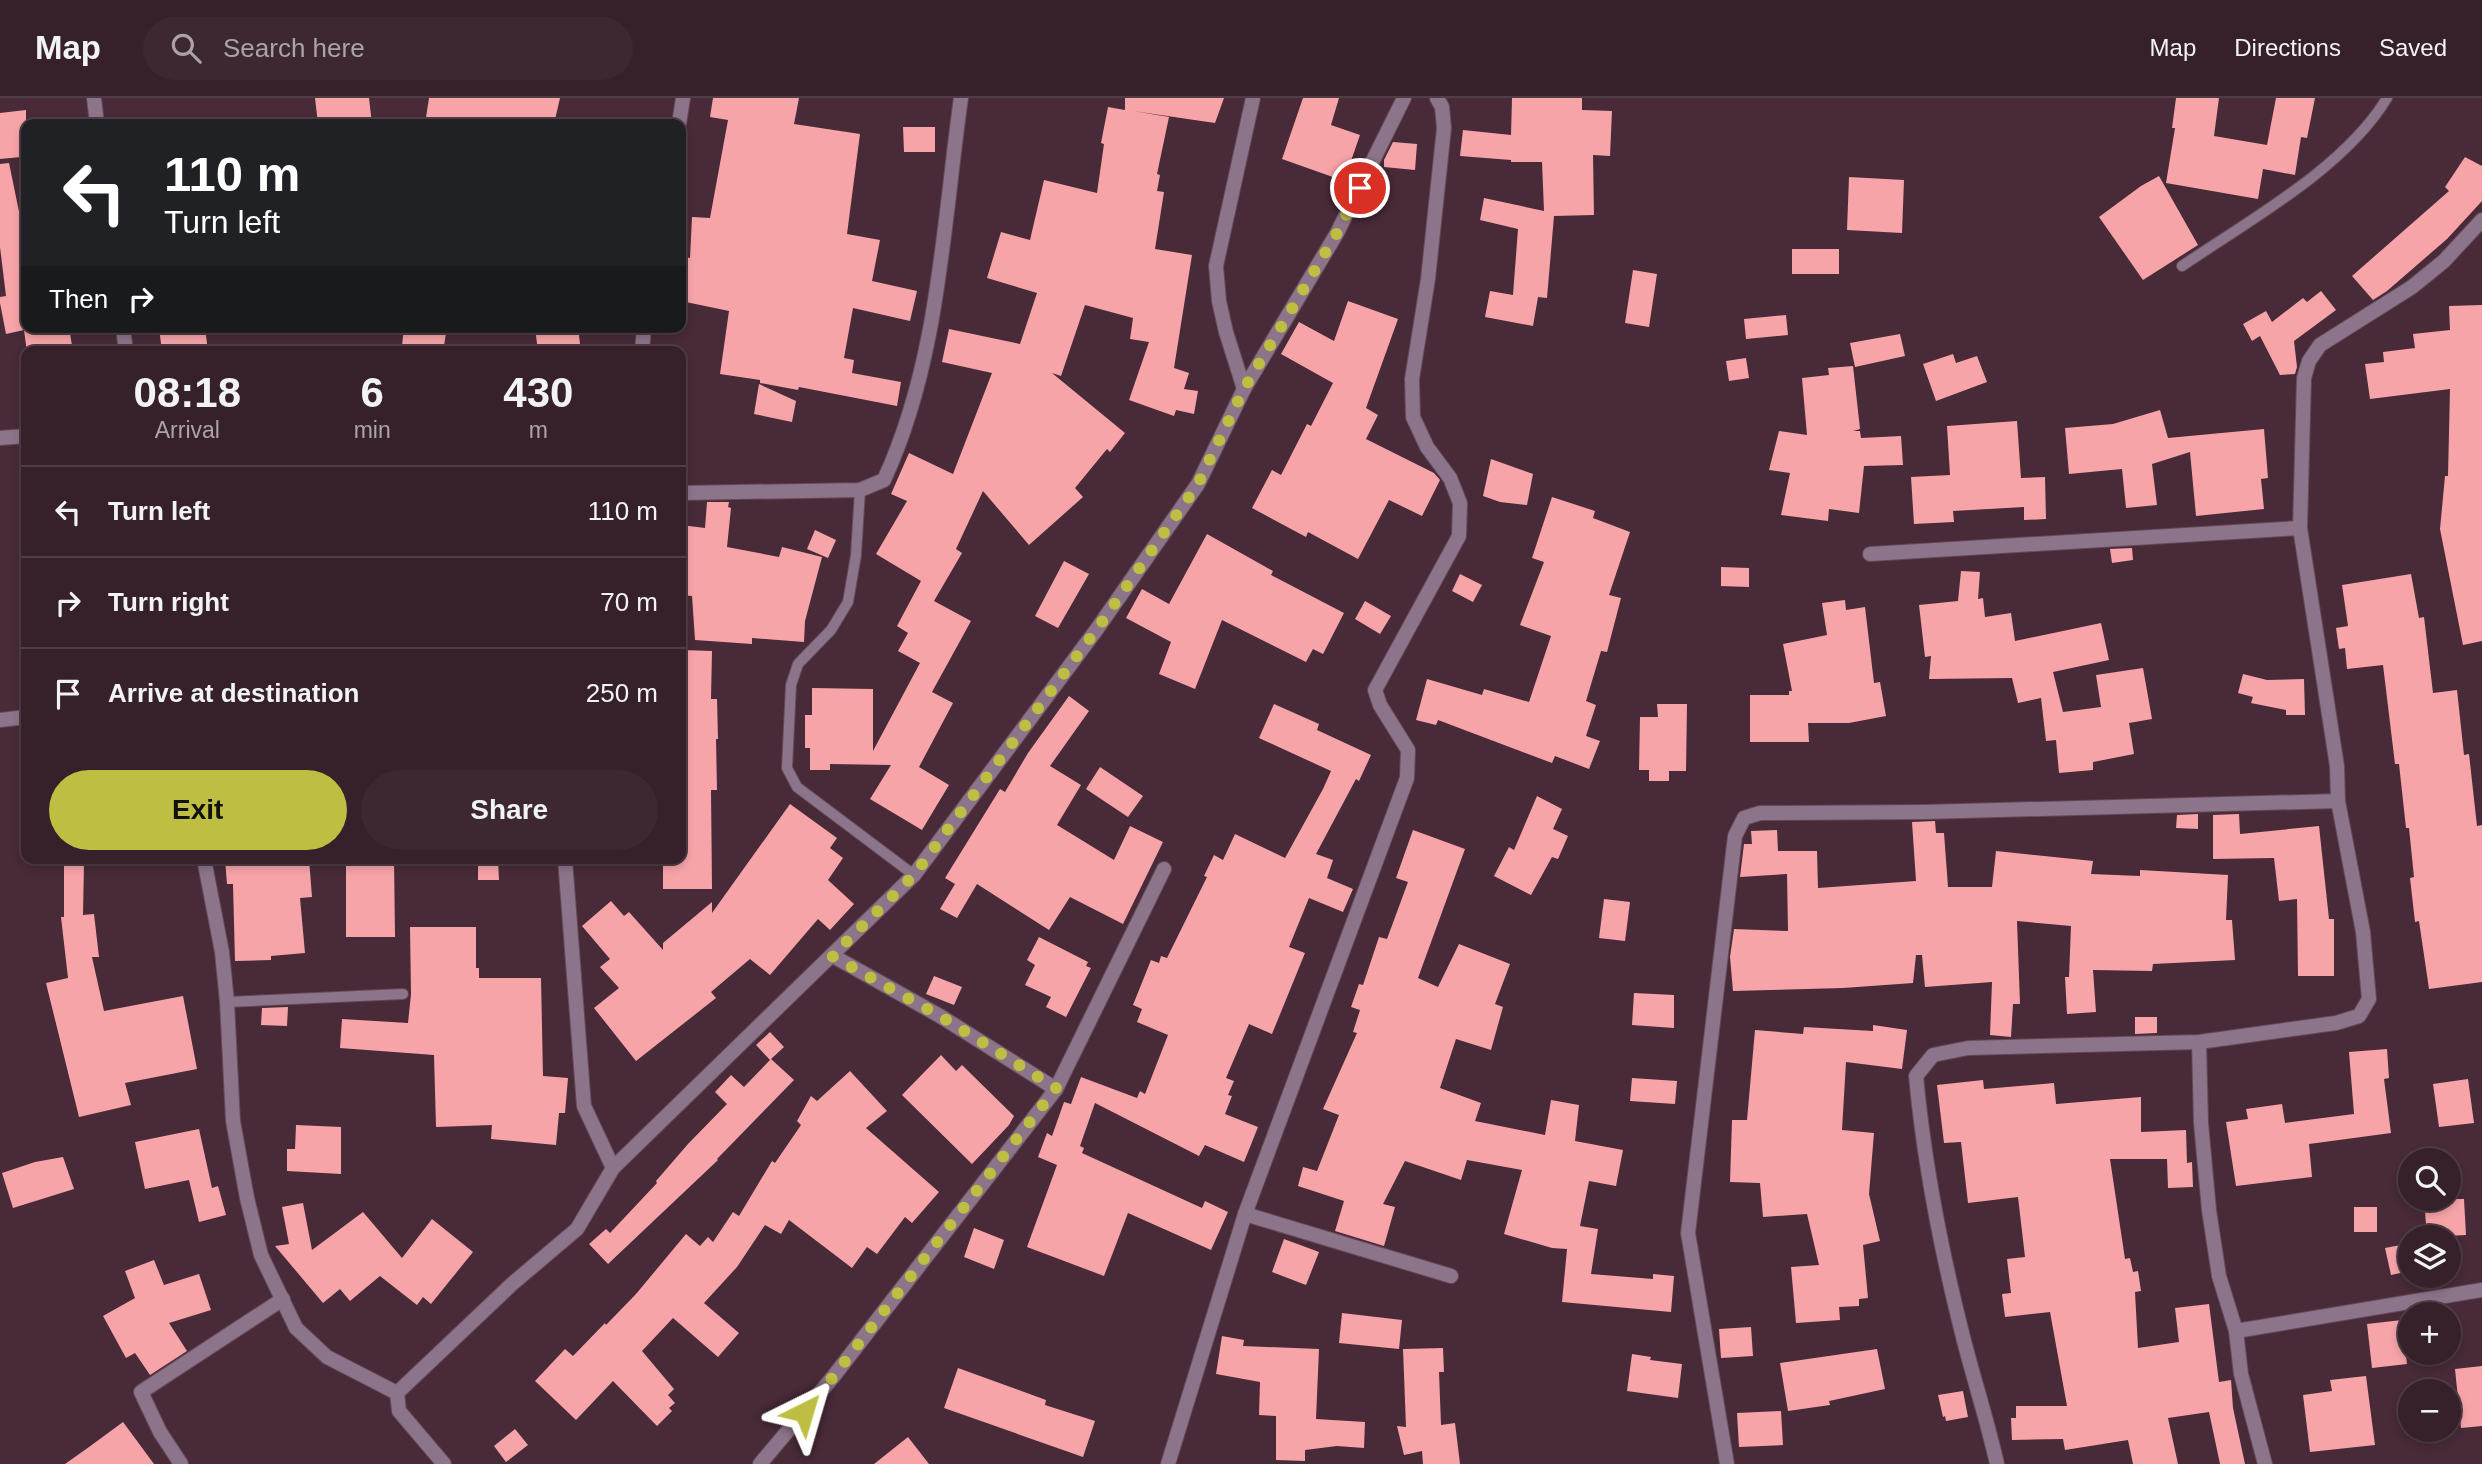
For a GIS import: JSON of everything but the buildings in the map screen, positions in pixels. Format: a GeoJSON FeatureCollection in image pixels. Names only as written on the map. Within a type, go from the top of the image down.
{"type":"FeatureCollection","features":[{"type":"Feature","properties":{"kind":"street"},"geometry":{"type":"LineString","coordinates":[[94,98],[96,119]]}},
{"type":"Feature","properties":{"kind":"street"},"geometry":{"type":"LineString","coordinates":[[679,119],[683,98]]}},
{"type":"Feature","properties":{"kind":"street"},"geometry":{"type":"LineString","coordinates":[[686,493],[860,490],[884,480],[901,443],[932,323],[961,98]]}},
{"type":"Feature","properties":{"kind":"street"},"geometry":{"type":"LineString","coordinates":[[1244,389],[1221,311],[1216,266],[1253,98]]}},
{"type":"Feature","properties":{"kind":"street"},"geometry":{"type":"LineString","coordinates":[[397,1393],[512,1284],[577,1228],[613,1168],[914,875],[1097,629],[1198,484],[1244,389],[1337,233],[1404,98]]}},
{"type":"Feature","properties":{"kind":"street"},"geometry":{"type":"LineString","coordinates":[[1168,1464],[1245,1214],[1408,778],[1408,750],[1380,705],[1375,690],[1459,536],[1460,503],[1450,478],[1427,447],[1413,417],[1412,379],[1428,279],[1444,128],[1437,98]]}},
{"type":"Feature","properties":{"kind":"street"},"geometry":{"type":"LineString","coordinates":[[1997,1464],[1936,1222],[1921,1131],[1916,1076],[1933,1055],[1968,1048],[2199,1042],[2336,1023],[2359,1016],[2369,999],[2364,932],[2338,801],[2337,766],[2300,528],[2304,378],[2309,361],[2320,345],[2412,287],[2444,261],[2482,220]]}},
{"type":"Feature","properties":{"kind":"street"},"geometry":{"type":"LineString","coordinates":[[0,438],[21,436]]}},
{"type":"Feature","properties":{"kind":"street"},"geometry":{"type":"LineString","coordinates":[[1870,554],[2300,528]]}},
{"type":"Feature","properties":{"kind":"street"},"geometry":{"type":"LineString","coordinates":[[0,720],[21,718]]}},
{"type":"Feature","properties":{"kind":"street"},"geometry":{"type":"LineString","coordinates":[[1727,1464],[1688,1233],[1735,836],[1744,818],[1760,813],[1924,812],[2338,801]]}},
{"type":"Feature","properties":{"kind":"street"},"geometry":{"type":"LineString","coordinates":[[205,864],[222,952],[228,1003],[233,1121],[261,1255],[296,1328],[327,1357],[397,1393]]}},
{"type":"Feature","properties":{"kind":"street"},"geometry":{"type":"LineString","coordinates":[[565,864],[584,1106],[613,1168]]}},
{"type":"Feature","properties":{"kind":"street"},"geometry":{"type":"LineString","coordinates":[[760,1464],[833,1377],[1056,1088],[1164,869]]}},
{"type":"Feature","properties":{"kind":"street"},"geometry":{"type":"LineString","coordinates":[[832,956],[940,1016],[1056,1088]]}},
{"type":"Feature","properties":{"kind":"street"},"geometry":{"type":"LineString","coordinates":[[2199,1042],[2201,1123],[2209,1210],[2219,1276],[2236,1331],[2241,1374],[2265,1464]]}},
{"type":"Feature","properties":{"kind":"street"},"geometry":{"type":"LineString","coordinates":[[1245,1214],[1451,1276]]}},
{"type":"Feature","properties":{"kind":"street"},"geometry":{"type":"LineString","coordinates":[[2236,1331],[2482,1290]]}},
{"type":"Feature","properties":{"kind":"street"},"geometry":{"type":"LineString","coordinates":[[181,1464],[160,1432],[141,1392],[283,1299]]}},
{"type":"Feature","properties":{"kind":"street"},"geometry":{"type":"LineString","coordinates":[[397,1393],[399,1411],[444,1464]]}},
{"type":"Feature","properties":{"kind":"lane"},"geometry":{"type":"LineString","coordinates":[[2182,266],[2300,186],[2351,142],[2386,98]]}},
{"type":"Feature","properties":{"kind":"lane"},"geometry":{"type":"LineString","coordinates":[[860,490],[856,555],[848,602],[831,630],[798,664],[791,685],[787,768],[797,787],[914,875]]}},
{"type":"Feature","properties":{"kind":"lane"},"geometry":{"type":"LineString","coordinates":[[228,1003],[403,994]]}},
{"type":"Feature","properties":{"kind":"route"},"geometry":{"type":"LineString","coordinates":[[804,1412],[1056,1088],[940,1016],[832,956],[914,875],[1097,629],[1198,484],[1244,389],[1337,233],[1360,188]]}}]}
